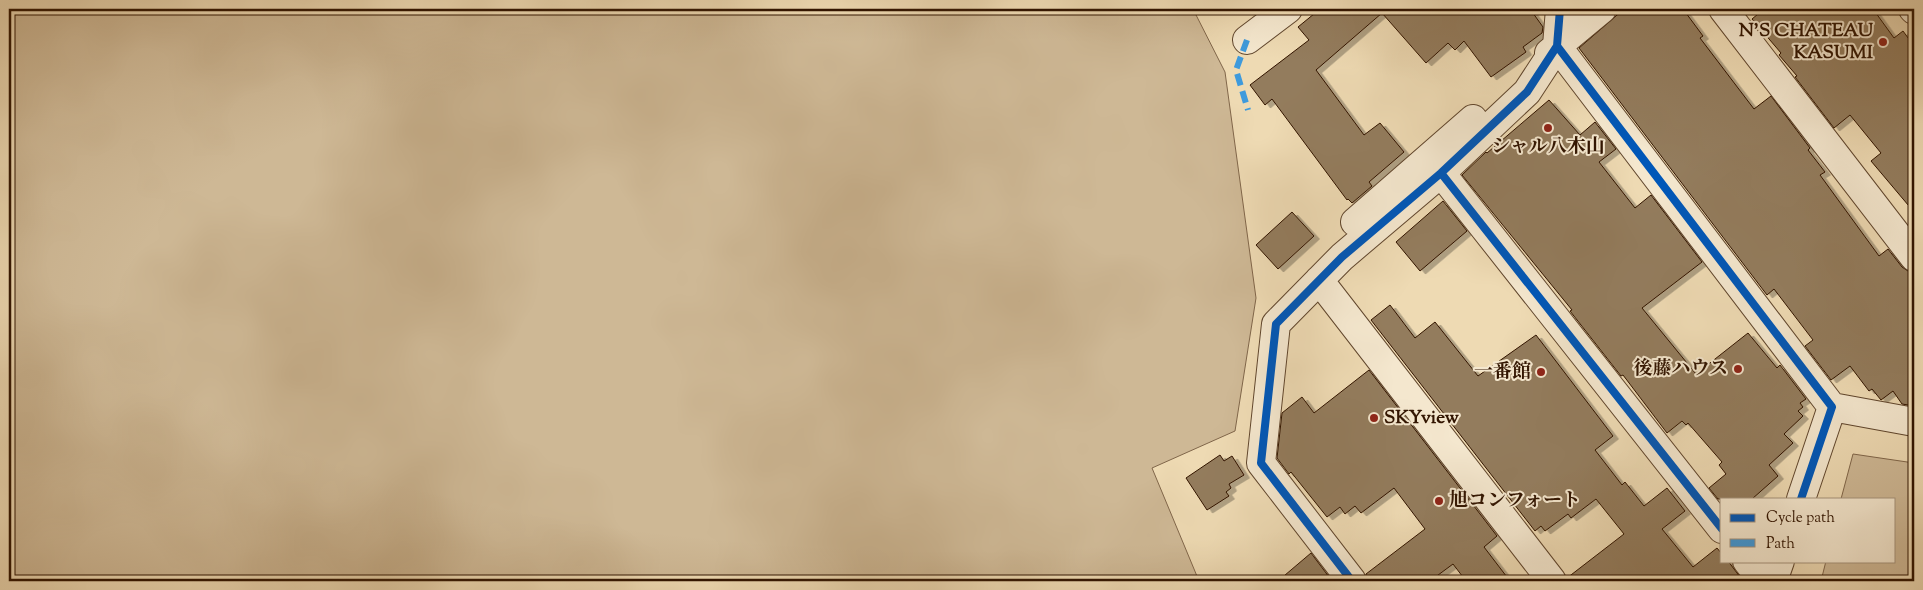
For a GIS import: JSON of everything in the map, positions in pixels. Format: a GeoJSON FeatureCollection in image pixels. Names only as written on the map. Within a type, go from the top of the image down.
{"type":"FeatureCollection","features":[{"type":"Feature","properties":{"kind":"street"},"geometry":{"type":"LineString","coordinates":[[1247,40],[1288,9]]}},
{"type":"Feature","properties":{"kind":"street"},"geometry":{"type":"LineString","coordinates":[[1352,581],[1261,463],[1276,324],[1342,257],[1441,173],[1527,92],[1557,46],[1560,9]]}},
{"type":"Feature","properties":{"kind":"street"},"geometry":{"type":"LineString","coordinates":[[1342,257],[1344,231],[1602,9]]}},
{"type":"Feature","properties":{"kind":"street"},"geometry":{"type":"LineString","coordinates":[[1723,9],[1914,257]]}},
{"type":"Feature","properties":{"kind":"street"},"geometry":{"type":"LineString","coordinates":[[1557,46],[1832,407],[1914,422]]}},
{"type":"Feature","properties":{"kind":"street"},"geometry":{"type":"LineString","coordinates":[[1441,173],[1720,526]]}},
{"type":"Feature","properties":{"kind":"street"},"geometry":{"type":"LineString","coordinates":[[1319,280],[1552,581]]}},
{"type":"Feature","properties":{"kind":"street"},"geometry":{"type":"LineString","coordinates":[[1801,498],[1832,407]]}},
{"type":"Feature","properties":{"kind":"street"},"geometry":{"type":"LineString","coordinates":[[1749,562],[1763,581]]}},
{"type":"Feature","properties":{"kind":"street"},"geometry":{"type":"LineString","coordinates":[[1773,581],[1780,562]]}},
{"type":"Feature","properties":{"kind":"shaded area"},"geometry":{"type":"Polygon","coordinates":[[[9,9],[1193,9],[1225,72],[1256,298],[1235,431],[1152,468],[1199,581],[9,581],[9,9]]]}},
{"type":"Feature","properties":{"kind":"shaded area"},"geometry":{"type":"Polygon","coordinates":[[[1853,454],[1914,463],[1914,581],[1821,581],[1826,562],[1896,562],[1896,498],[1841,498],[1853,454]]]}},
{"type":"Feature","properties":{"kind":"building"},"geometry":{"type":"Polygon","coordinates":[[[1320,9],[1530,9],[1543,27],[1542,33],[1523,47],[1526,52],[1491,77],[1464,41],[1455,50],[1448,43],[1426,63],[1382,13],[1316,70],[1364,135],[1380,123],[1404,152],[1369,182],[1372,186],[1352,203],[1347,200],[1272,99],[1265,105],[1250,85],[1309,40],[1298,27],[1320,9]]]}},
{"type":"Feature","properties":{"kind":"building"},"geometry":{"type":"Polygon","coordinates":[[[1624,9],[1683,9],[1703,36],[1700,38],[1754,109],[1771,96],[1810,148],[1808,150],[1825,172],[1820,175],[1879,256],[1888,249],[1902,267],[1914,272],[1914,406],[1902,404],[1893,391],[1881,400],[1872,389],[1869,391],[1850,366],[1831,380],[1805,346],[1813,340],[1774,289],[1767,295],[1579,48],[1624,9]]]}},
{"type":"Feature","properties":{"kind":"building"},"geometry":{"type":"Polygon","coordinates":[[[1764,9],[1873,9],[1894,38],[1903,31],[1914,46],[1914,212],[1871,161],[1881,153],[1850,115],[1834,128],[1795,77],[1797,76],[1779,55],[1781,53],[1752,19],[1764,9]]]}},
{"type":"Feature","properties":{"kind":"building"},"geometry":{"type":"Polygon","coordinates":[[[1549,100],[1580,135],[1595,122],[1616,149],[1599,162],[1635,208],[1651,195],[1702,262],[1642,308],[1696,374],[1748,333],[1777,368],[1780,365],[1806,399],[1800,403],[1803,407],[1798,411],[1803,416],[1784,434],[1793,443],[1769,465],[1778,476],[1753,498],[1718,499],[1709,488],[1726,474],[1719,465],[1722,462],[1688,423],[1686,425],[1682,421],[1667,433],[1623,375],[1621,376],[1570,311],[1572,310],[1462,175],[1549,100]]]}},
{"type":"Feature","properties":{"kind":"building"},"geometry":{"type":"Polygon","coordinates":[[[1443,201],[1467,231],[1420,271],[1396,242],[1443,201]]]}},
{"type":"Feature","properties":{"kind":"building"},"geometry":{"type":"Polygon","coordinates":[[[1292,212],[1314,236],[1278,269],[1256,245],[1292,212]]]}},
{"type":"Feature","properties":{"kind":"building"},"geometry":{"type":"Polygon","coordinates":[[[1390,305],[1415,338],[1435,322],[1478,376],[1536,335],[1613,436],[1595,450],[1622,485],[1625,482],[1644,506],[1667,488],[1685,511],[1662,529],[1693,567],[1717,548],[1720,552],[1720,562],[1729,562],[1743,581],[1567,581],[1567,578],[1624,534],[1596,499],[1571,518],[1568,514],[1545,531],[1541,526],[1535,531],[1371,320],[1390,305]]]}},
{"type":"Feature","properties":{"kind":"building"},"geometry":{"type":"Polygon","coordinates":[[[1369,370],[1497,536],[1484,547],[1510,581],[1466,581],[1453,564],[1430,581],[1367,581],[1366,574],[1425,529],[1394,488],[1361,513],[1355,506],[1345,514],[1340,507],[1327,517],[1291,472],[1289,474],[1277,458],[1282,413],[1302,397],[1314,413],[1369,370]]]}},
{"type":"Feature","properties":{"kind":"building"},"geometry":{"type":"Polygon","coordinates":[[[1220,455],[1224,461],[1232,456],[1244,475],[1229,484],[1231,488],[1226,492],[1229,496],[1207,510],[1186,478],[1220,455]]]}},
{"type":"Feature","properties":{"kind":"building"},"geometry":{"type":"Polygon","coordinates":[[[1311,553],[1332,581],[1278,581],[1311,553]]]}},
{"type":"Feature","properties":{"kind":"marked path"},"geometry":{"type":"LineString","coordinates":[[1247,40],[1236,70],[1248,110]]}},
{"type":"Feature","properties":{"kind":"cycle path"},"geometry":{"type":"LineString","coordinates":[[1560,9],[1557,46],[1832,407],[1801,498]]}},
{"type":"Feature","properties":{"kind":"cycle path"},"geometry":{"type":"LineString","coordinates":[[1352,581],[1261,463],[1276,324],[1342,257],[1441,173],[1527,92],[1557,46]]}},
{"type":"Feature","properties":{"kind":"cycle path"},"geometry":{"type":"LineString","coordinates":[[1441,173],[1720,526]]}},
{"type":"Feature","properties":{"kind":"place","name":"N'S CHATEAU KASUMI"},"geometry":{"type":"Point","coordinates":[1883,42]}},
{"type":"Feature","properties":{"kind":"place","name":"シャル八木山"},"geometry":{"type":"Point","coordinates":[1548,128]}},
{"type":"Feature","properties":{"kind":"place","name":"後藤ハウス"},"geometry":{"type":"Point","coordinates":[1738,369]}},
{"type":"Feature","properties":{"kind":"place","name":"一番館"},"geometry":{"type":"Point","coordinates":[1541,372]}},
{"type":"Feature","properties":{"kind":"place","name":"SKYview"},"geometry":{"type":"Point","coordinates":[1374,418]}},
{"type":"Feature","properties":{"kind":"place","name":"旭コンフォート"},"geometry":{"type":"Point","coordinates":[1439,501]}}]}
